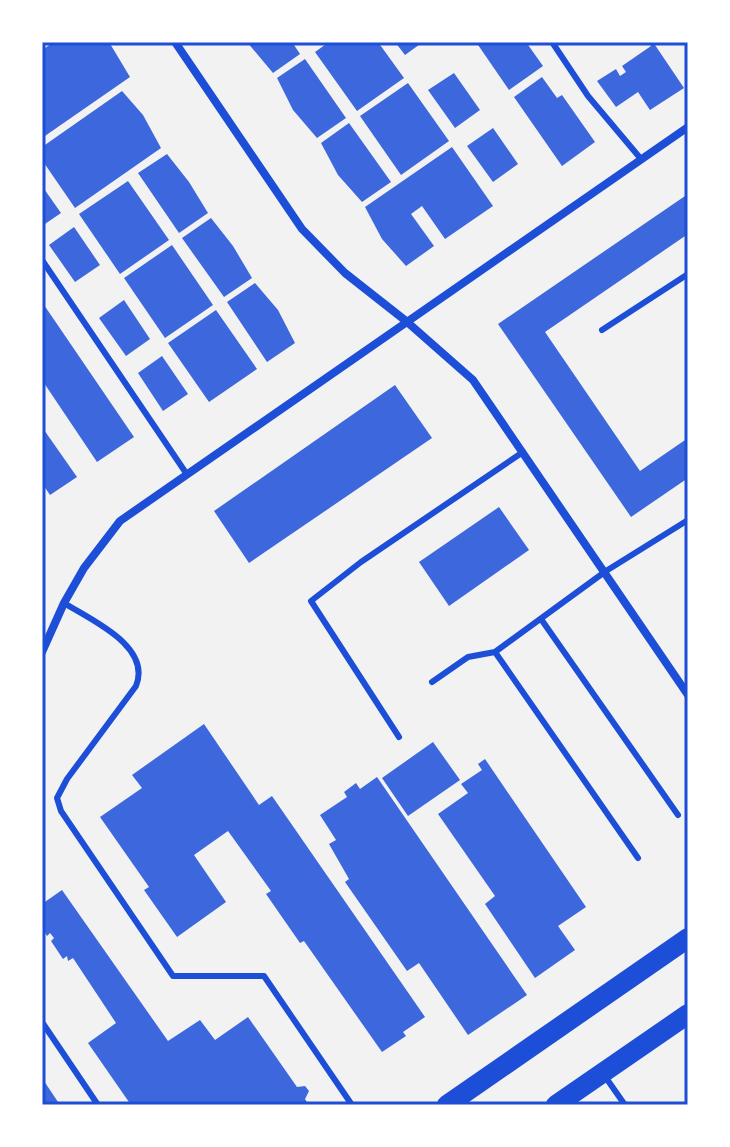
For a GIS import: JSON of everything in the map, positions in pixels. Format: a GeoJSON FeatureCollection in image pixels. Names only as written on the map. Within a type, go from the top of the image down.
{"type":"FeatureCollection","features":[{"type":"Feature","properties":{"kind":"main road"},"geometry":{"type":"LineString","coordinates":[[447,1105],[688,938]]}},
{"type":"Feature","properties":{"kind":"main road"},"geometry":{"type":"LineString","coordinates":[[556,1105],[686,1019]]}},
{"type":"Feature","properties":{"kind":"street"},"geometry":{"type":"LineString","coordinates":[[175,42],[302,229],[345,273],[473,380],[688,695]]}},
{"type":"Feature","properties":{"kind":"street"},"geometry":{"type":"LineString","coordinates":[[42,652],[84,568],[120,521],[688,127]]}},
{"type":"Feature","properties":{"kind":"lane"},"geometry":{"type":"LineString","coordinates":[[552,42],[588,96],[641,159]]}},
{"type":"Feature","properties":{"kind":"lane"},"geometry":{"type":"LineString","coordinates":[[42,260],[186,473]]}},
{"type":"Feature","properties":{"kind":"lane"},"geometry":{"type":"LineString","coordinates":[[602,330],[688,273]]}},
{"type":"Feature","properties":{"kind":"lane"},"geometry":{"type":"LineString","coordinates":[[399,737],[311,601],[361,562],[523,452]]}},
{"type":"Feature","properties":{"kind":"lane"},"geometry":{"type":"LineString","coordinates":[[432,682],[468,657],[495,652],[606,571],[688,520]]}},
{"type":"Feature","properties":{"kind":"lane"},"geometry":{"type":"LineString","coordinates":[[64,603],[127,645],[140,676],[136,686],[67,779],[57,798],[61,811],[173,976],[264,976],[352,1105]]}},
{"type":"Feature","properties":{"kind":"lane"},"geometry":{"type":"LineString","coordinates":[[541,619],[678,815]]}},
{"type":"Feature","properties":{"kind":"lane"},"geometry":{"type":"LineString","coordinates":[[495,652],[638,858]]}},
{"type":"Feature","properties":{"kind":"lane"},"geometry":{"type":"LineString","coordinates":[[42,1022],[98,1105]]}},
{"type":"Feature","properties":{"kind":"lane"},"geometry":{"type":"LineString","coordinates":[[602,1073],[625,1105]]}},
{"type":"Feature","properties":{"kind":"building"},"geometry":{"type":"Polygon","coordinates":[[[54,42],[109,42],[130,77],[42,138],[42,50],[54,42]]]}},
{"type":"Feature","properties":{"kind":"building"},"geometry":{"type":"Polygon","coordinates":[[[247,42],[292,42],[300,54],[273,73],[247,42]]]}},
{"type":"Feature","properties":{"kind":"building"},"geometry":{"type":"Polygon","coordinates":[[[329,42],[378,42],[404,78],[357,111],[315,52],[329,42]]]}},
{"type":"Feature","properties":{"kind":"building"},"geometry":{"type":"Polygon","coordinates":[[[395,42],[423,42],[405,55],[395,42]]]}},
{"type":"Feature","properties":{"kind":"building"},"geometry":{"type":"Polygon","coordinates":[[[476,42],[526,42],[543,66],[509,90],[476,42]]]}},
{"type":"Feature","properties":{"kind":"building"},"geometry":{"type":"Polygon","coordinates":[[[648,42],[660,42],[655,45],[684,88],[650,110],[638,92],[616,107],[597,81],[616,69],[620,76],[626,72],[622,66],[651,46],[648,42]]]}},
{"type":"Feature","properties":{"kind":"building"},"geometry":{"type":"Polygon","coordinates":[[[305,59],[346,118],[317,138],[293,110],[277,78],[305,59]]]}},
{"type":"Feature","properties":{"kind":"building"},"geometry":{"type":"Polygon","coordinates":[[[454,73],[480,110],[455,128],[428,90],[454,73]]]}},
{"type":"Feature","properties":{"kind":"building"},"geometry":{"type":"Polygon","coordinates":[[[542,77],[557,98],[562,95],[595,142],[562,166],[514,97],[542,77]]]}},
{"type":"Feature","properties":{"kind":"building"},"geometry":{"type":"Polygon","coordinates":[[[408,83],[449,141],[401,175],[360,116],[408,83]]]}},
{"type":"Feature","properties":{"kind":"building"},"geometry":{"type":"Polygon","coordinates":[[[122,91],[143,115],[161,148],[75,208],[42,160],[42,147],[122,91]]]}},
{"type":"Feature","properties":{"kind":"building"},"geometry":{"type":"Polygon","coordinates":[[[349,123],[391,182],[362,202],[338,175],[321,143],[349,123]]]}},
{"type":"Feature","properties":{"kind":"building"},"geometry":{"type":"Polygon","coordinates":[[[493,128],[518,164],[493,182],[467,146],[493,128]]]}},
{"type":"Feature","properties":{"kind":"building"},"geometry":{"type":"Polygon","coordinates":[[[452,147],[493,206],[445,239],[422,206],[411,214],[434,246],[406,266],[382,239],[365,207],[452,147]]]}},
{"type":"Feature","properties":{"kind":"building"},"geometry":{"type":"Polygon","coordinates":[[[167,154],[208,213],[179,233],[138,173],[167,154]]]}},
{"type":"Feature","properties":{"kind":"building"},"geometry":{"type":"Polygon","coordinates":[[[128,181],[169,240],[120,274],[79,214],[128,181]]]}},
{"type":"Feature","properties":{"kind":"building"},"geometry":{"type":"Polygon","coordinates":[[[42,186],[61,213],[42,226],[42,186]]]}},
{"type":"Feature","properties":{"kind":"building"},"geometry":{"type":"Polygon","coordinates":[[[688,194],[688,234],[545,332],[640,471],[688,438],[688,478],[631,517],[498,324],[688,194]]]}},
{"type":"Feature","properties":{"kind":"building"},"geometry":{"type":"Polygon","coordinates":[[[211,218],[252,278],[224,297],[182,238],[211,218]]]}},
{"type":"Feature","properties":{"kind":"building"},"geometry":{"type":"Polygon","coordinates":[[[74,227],[100,265],[75,282],[49,245],[74,227]]]}},
{"type":"Feature","properties":{"kind":"building"},"geometry":{"type":"Polygon","coordinates":[[[172,245],[213,305],[165,338],[124,278],[172,245]]]}},
{"type":"Feature","properties":{"kind":"building"},"geometry":{"type":"Polygon","coordinates":[[[255,283],[278,310],[295,343],[267,362],[227,302],[255,283]]]}},
{"type":"Feature","properties":{"kind":"building"},"geometry":{"type":"Polygon","coordinates":[[[124,300],[150,339],[126,356],[99,318],[124,300]]]}},
{"type":"Feature","properties":{"kind":"building"},"geometry":{"type":"Polygon","coordinates":[[[42,302],[134,437],[97,462],[42,380],[42,302]]]}},
{"type":"Feature","properties":{"kind":"building"},"geometry":{"type":"Polygon","coordinates":[[[216,310],[257,369],[209,402],[168,343],[216,310]]]}},
{"type":"Feature","properties":{"kind":"building"},"geometry":{"type":"Polygon","coordinates":[[[162,356],[188,394],[163,411],[138,373],[162,356]]]}},
{"type":"Feature","properties":{"kind":"building"},"geometry":{"type":"Polygon","coordinates":[[[395,385],[432,438],[249,563],[214,511],[395,385]]]}},
{"type":"Feature","properties":{"kind":"building"},"geometry":{"type":"Polygon","coordinates":[[[42,427],[77,477],[50,495],[42,483],[42,427]]]}},
{"type":"Feature","properties":{"kind":"building"},"geometry":{"type":"Polygon","coordinates":[[[499,507],[529,550],[449,606],[419,562],[499,507]]]}},
{"type":"Feature","properties":{"kind":"building"},"geometry":{"type":"Polygon","coordinates":[[[204,724],[259,805],[272,796],[425,1017],[403,1032],[406,1036],[382,1052],[304,941],[300,943],[266,894],[271,891],[228,831],[194,855],[226,902],[177,937],[144,890],[149,887],[100,817],[142,788],[132,775],[204,724]]]}},
{"type":"Feature","properties":{"kind":"building"},"geometry":{"type":"Polygon","coordinates":[[[433,742],[460,780],[408,816],[382,778],[433,742]]]}},
{"type":"Feature","properties":{"kind":"building"},"geometry":{"type":"Polygon","coordinates":[[[485,759],[586,907],[558,926],[575,950],[535,978],[485,904],[495,896],[438,814],[468,793],[461,784],[482,770],[478,764],[485,759]]]}},
{"type":"Feature","properties":{"kind":"building"},"geometry":{"type":"Polygon","coordinates":[[[377,777],[527,995],[468,1035],[419,963],[407,971],[345,882],[349,879],[329,844],[336,840],[320,815],[347,797],[344,792],[356,783],[360,789],[377,777]]]}},
{"type":"Feature","properties":{"kind":"building"},"geometry":{"type":"Polygon","coordinates":[[[62,890],[168,1041],[200,1020],[215,1040],[248,1017],[297,1087],[305,1086],[309,1091],[305,1099],[308,1104],[131,1105],[88,1043],[116,1023],[73,958],[68,961],[67,956],[63,959],[51,941],[54,938],[50,933],[47,936],[42,928],[42,904],[62,890]]]}},
{"type":"Feature","properties":{"kind":"building"},"geometry":{"type":"Polygon","coordinates":[[[42,1078],[60,1105],[42,1105],[42,1078]]]}}]}
